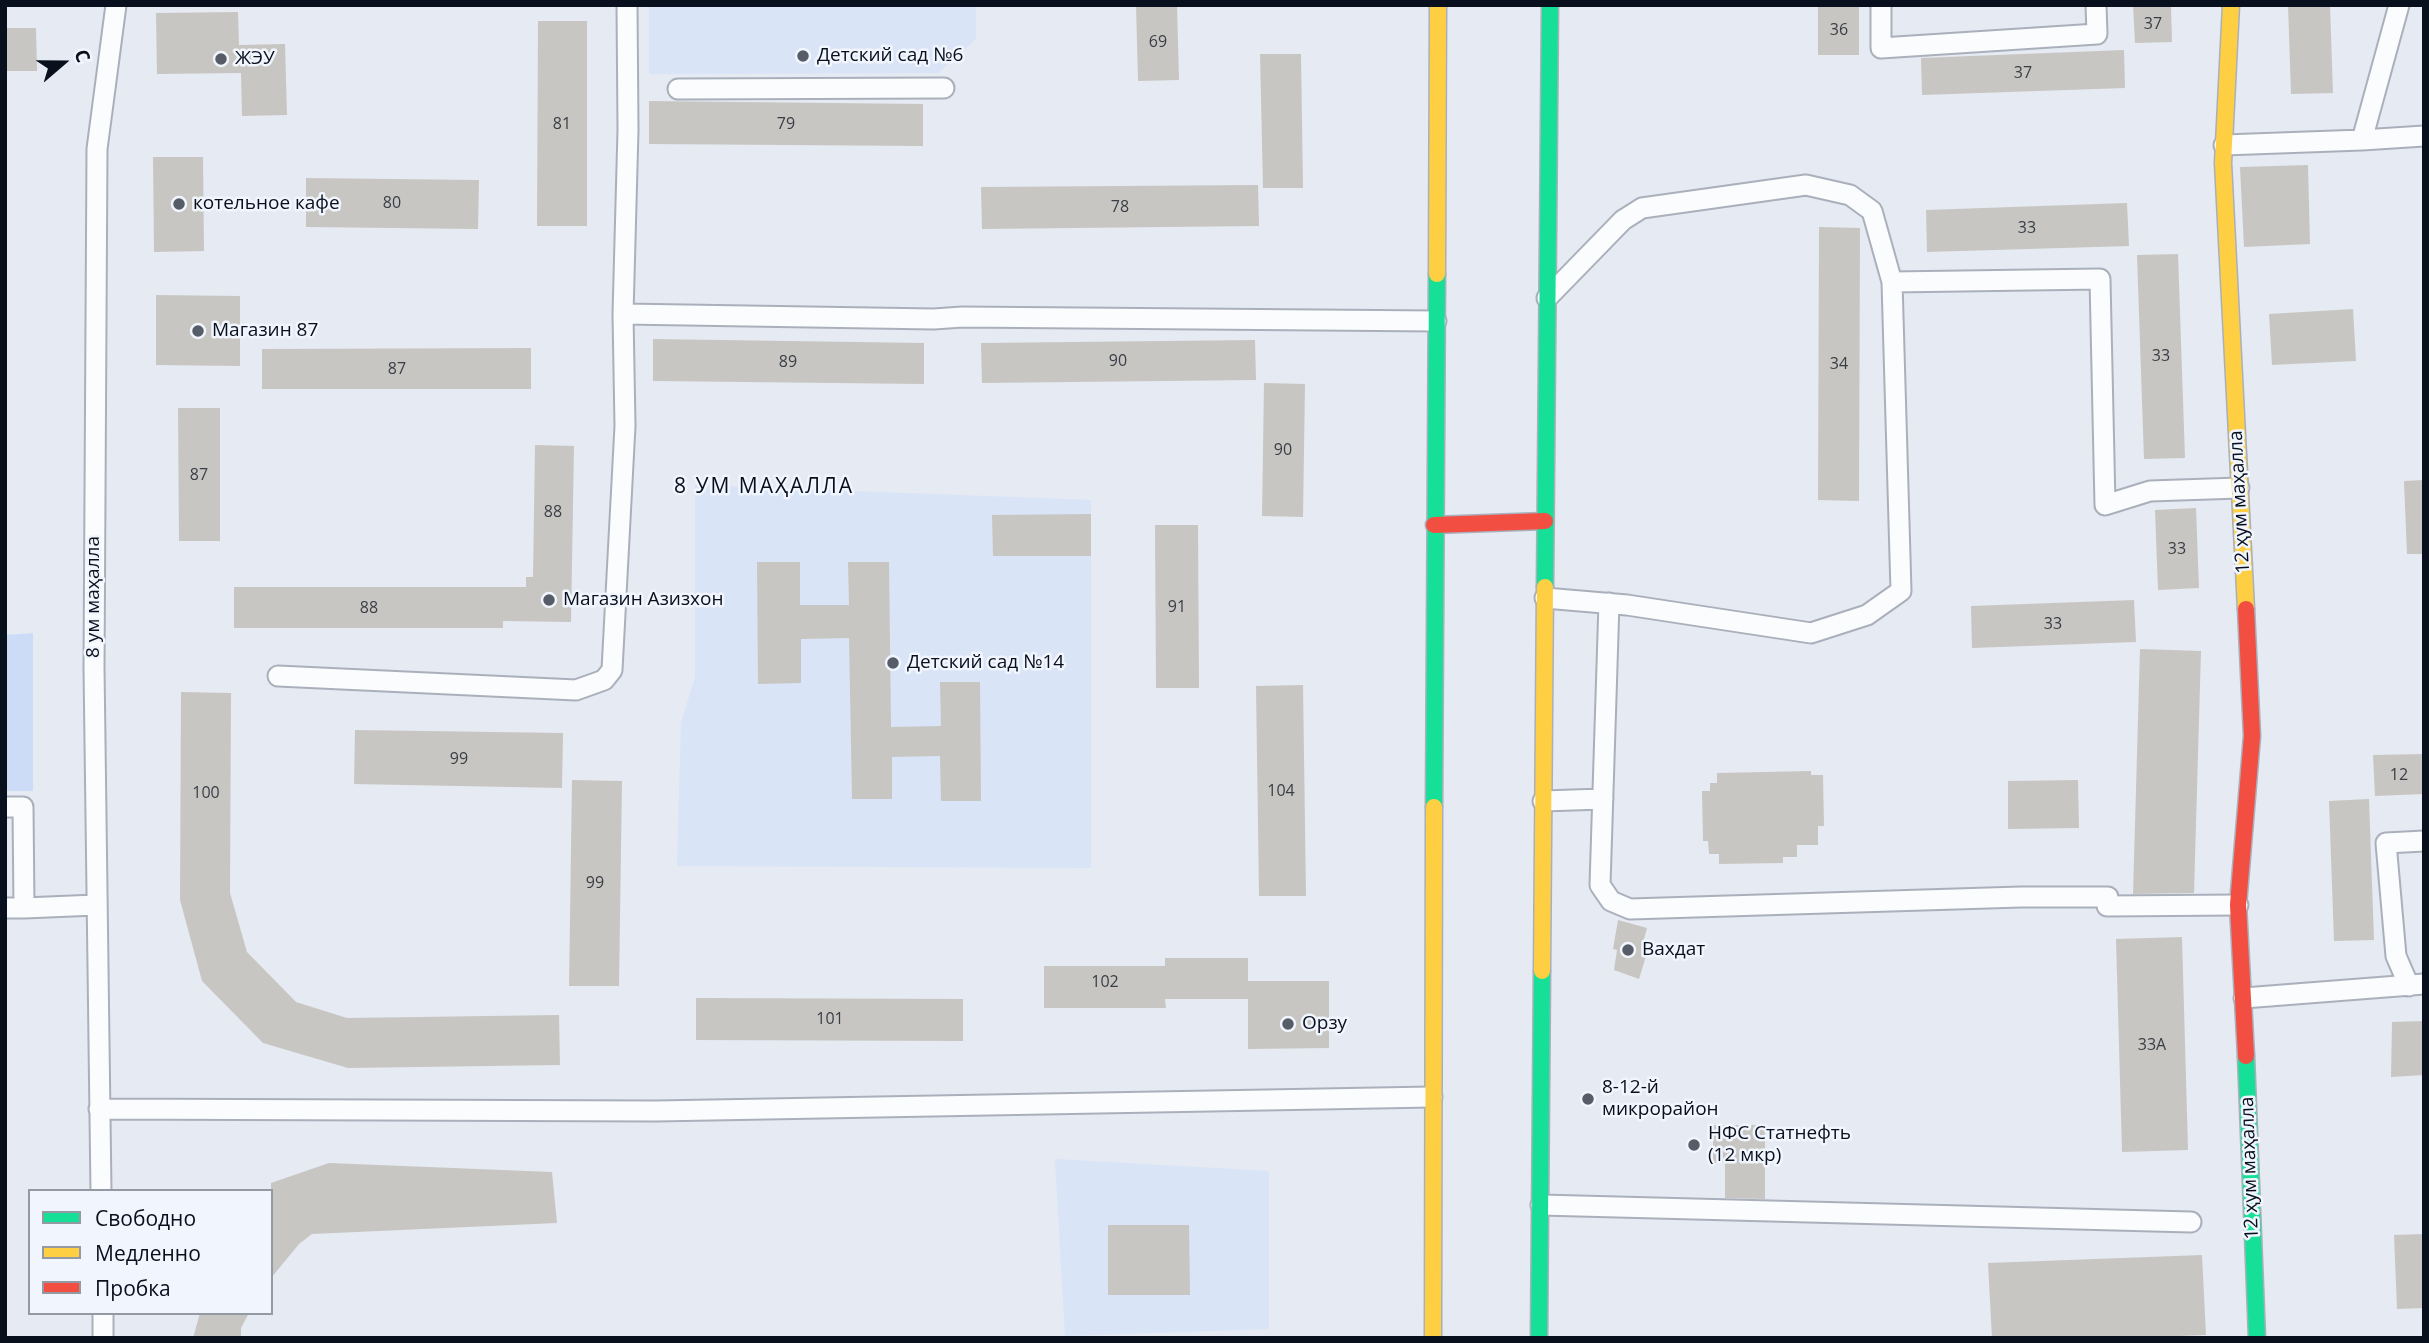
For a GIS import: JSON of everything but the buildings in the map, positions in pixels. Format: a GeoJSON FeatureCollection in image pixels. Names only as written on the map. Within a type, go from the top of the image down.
{"type":"FeatureCollection","features":[{"type":"Feature","properties":{"kind":"street","name":"8 ум маҳалла"},"geometry":{"type":"LineString","coordinates":[[101,1189],[94,629],[97,149],[116,5]]}},
{"type":"Feature","properties":{"kind":"street"},"geometry":{"type":"LineString","coordinates":[[278,676],[576,690],[604,680],[612,670],[625,426],[623,314],[630,88],[627,5]]}},
{"type":"Feature","properties":{"kind":"street"},"geometry":{"type":"LineString","coordinates":[[1433,1338],[1438,5]]}},
{"type":"Feature","properties":{"kind":"street"},"geometry":{"type":"LineString","coordinates":[[1539,1338],[1550,5]]}},
{"type":"Feature","properties":{"kind":"street"},"geometry":{"type":"LineString","coordinates":[[1881,5],[1881,48],[2097,34],[2096,5]]}},
{"type":"Feature","properties":{"kind":"street","name":"12 ҳум маҳалла"},"geometry":{"type":"LineString","coordinates":[[2231,5],[2224,145],[2252,736],[2238,905],[2257,1338]]}},
{"type":"Feature","properties":{"kind":"street"},"geometry":{"type":"LineString","coordinates":[[2362,140],[2399,5]]}},
{"type":"Feature","properties":{"kind":"street"},"geometry":{"type":"LineString","coordinates":[[678,89],[944,88]]}},
{"type":"Feature","properties":{"kind":"street"},"geometry":{"type":"LineString","coordinates":[[2224,145],[2424,136]]}},
{"type":"Feature","properties":{"kind":"street"},"geometry":{"type":"LineString","coordinates":[[1545,598],[1609,603],[1811,633],[1867,615],[1901,591],[1892,282],[1872,211],[1850,195],[1806,185],[1642,208],[1623,220],[1547,298]]}},
{"type":"Feature","properties":{"kind":"street"},"geometry":{"type":"LineString","coordinates":[[1892,282],[2100,279],[2105,505],[2150,491],[2239,488]]}},
{"type":"Feature","properties":{"kind":"street"},"geometry":{"type":"LineString","coordinates":[[623,314],[934,319],[962,317],[1436,321]]}},
{"type":"Feature","properties":{"kind":"street"},"geometry":{"type":"LineString","coordinates":[[1434,525],[1545,521]]}},
{"type":"Feature","properties":{"kind":"street"},"geometry":{"type":"LineString","coordinates":[[1609,603],[1600,885],[1611,901],[1630,909],[2021,897],[2238,905]]}},
{"type":"Feature","properties":{"kind":"street"},"geometry":{"type":"LineString","coordinates":[[1543,801],[1603,799]]}},
{"type":"Feature","properties":{"kind":"street"},"geometry":{"type":"LineString","coordinates":[[5,807],[23,807],[15,908],[96,905]]}},
{"type":"Feature","properties":{"kind":"street"},"geometry":{"type":"LineString","coordinates":[[2416,985],[2396,956],[2386,843],[2424,841]]}},
{"type":"Feature","properties":{"kind":"street"},"geometry":{"type":"LineString","coordinates":[[2244,998],[2416,985]]}},
{"type":"Feature","properties":{"kind":"street"},"geometry":{"type":"LineString","coordinates":[[99,1109],[656,1111],[1432,1097]]}},
{"type":"Feature","properties":{"kind":"street"},"geometry":{"type":"LineString","coordinates":[[1541,1205],[2191,1222]]}},
{"type":"Feature","properties":{"kind":"street"},"geometry":{"type":"LineString","coordinates":[[103,1315],[103,1338]]}},
{"type":"Feature","properties":{"kind":"shaded area","name":"Детский сад №6"},"geometry":{"type":"Polygon","coordinates":[[[649,5],[1088,6],[976,6],[976,39],[938,73],[649,74],[649,5]]]}},
{"type":"Feature","properties":{"kind":"shaded area","name":"Детский сад №14"},"geometry":{"type":"Polygon","coordinates":[[[695,485],[1091,500],[1091,868],[677,866],[681,723],[695,677],[695,485]]]}},
{"type":"Feature","properties":{"kind":"shaded area"},"geometry":{"type":"Polygon","coordinates":[[[33,633],[33,791],[5,791],[5,635],[33,633]]]}},
{"type":"Feature","properties":{"kind":"shaded area"},"geometry":{"type":"Polygon","coordinates":[[[1055,1159],[1269,1171],[1269,1329],[1065,1336],[1055,1159]]]}},
{"type":"Feature","properties":{"kind":"traffic: fast"},"geometry":{"type":"LineString","coordinates":[[1545,587],[1550,5]]}},
{"type":"Feature","properties":{"kind":"traffic: fast"},"geometry":{"type":"LineString","coordinates":[[1434,807],[1437,274]]}},
{"type":"Feature","properties":{"kind":"traffic: fast"},"geometry":{"type":"LineString","coordinates":[[1539,1338],[1542,971]]}},
{"type":"Feature","properties":{"kind":"traffic: fast"},"geometry":{"type":"LineString","coordinates":[[2246,1056],[2257,1338]]}},
{"type":"Feature","properties":{"kind":"traffic: slow"},"geometry":{"type":"LineString","coordinates":[[1437,274],[1438,5]]}},
{"type":"Feature","properties":{"kind":"traffic: slow"},"geometry":{"type":"LineString","coordinates":[[2231,5],[2223,163],[2246,609]]}},
{"type":"Feature","properties":{"kind":"traffic: slow"},"geometry":{"type":"LineString","coordinates":[[1542,971],[1545,587]]}},
{"type":"Feature","properties":{"kind":"traffic: slow"},"geometry":{"type":"LineString","coordinates":[[1433,1338],[1434,807]]}},
{"type":"Feature","properties":{"kind":"traffic: jam"},"geometry":{"type":"LineString","coordinates":[[1434,525],[1545,521]]}},
{"type":"Feature","properties":{"kind":"traffic: jam"},"geometry":{"type":"LineString","coordinates":[[2246,609],[2252,736],[2238,905],[2246,1056]]}},
{"type":"Feature","properties":{"kind":"place","name":"Детский сад №6"},"geometry":{"type":"Point","coordinates":[803,56]}},
{"type":"Feature","properties":{"kind":"place","name":"ЖЭУ"},"geometry":{"type":"Point","coordinates":[221,59]}},
{"type":"Feature","properties":{"kind":"place","name":"котельное кафе"},"geometry":{"type":"Point","coordinates":[179,204]}},
{"type":"Feature","properties":{"kind":"place","name":"Магазин 87"},"geometry":{"type":"Point","coordinates":[198,331]}},
{"type":"Feature","properties":{"kind":"place","name":"Магазин Азизхон"},"geometry":{"type":"Point","coordinates":[549,600]}},
{"type":"Feature","properties":{"kind":"place","name":"Детский сад №14"},"geometry":{"type":"Point","coordinates":[893,663]}},
{"type":"Feature","properties":{"kind":"place","name":"Вахдат"},"geometry":{"type":"Point","coordinates":[1628,950]}},
{"type":"Feature","properties":{"kind":"place","name":"Орзу"},"geometry":{"type":"Point","coordinates":[1288,1024]}},
{"type":"Feature","properties":{"kind":"place","name":"8-12-й микрорайон"},"geometry":{"type":"Point","coordinates":[1588,1099]}},
{"type":"Feature","properties":{"kind":"place","name":"НФС Статнефть (12 мкр)"},"geometry":{"type":"Point","coordinates":[1694,1145]}},
{"type":"Feature","properties":{"kind":"district","name":"8 УМ МАҲАЛЛА"},"geometry":{"type":"Point","coordinates":[764,487]}}]}
